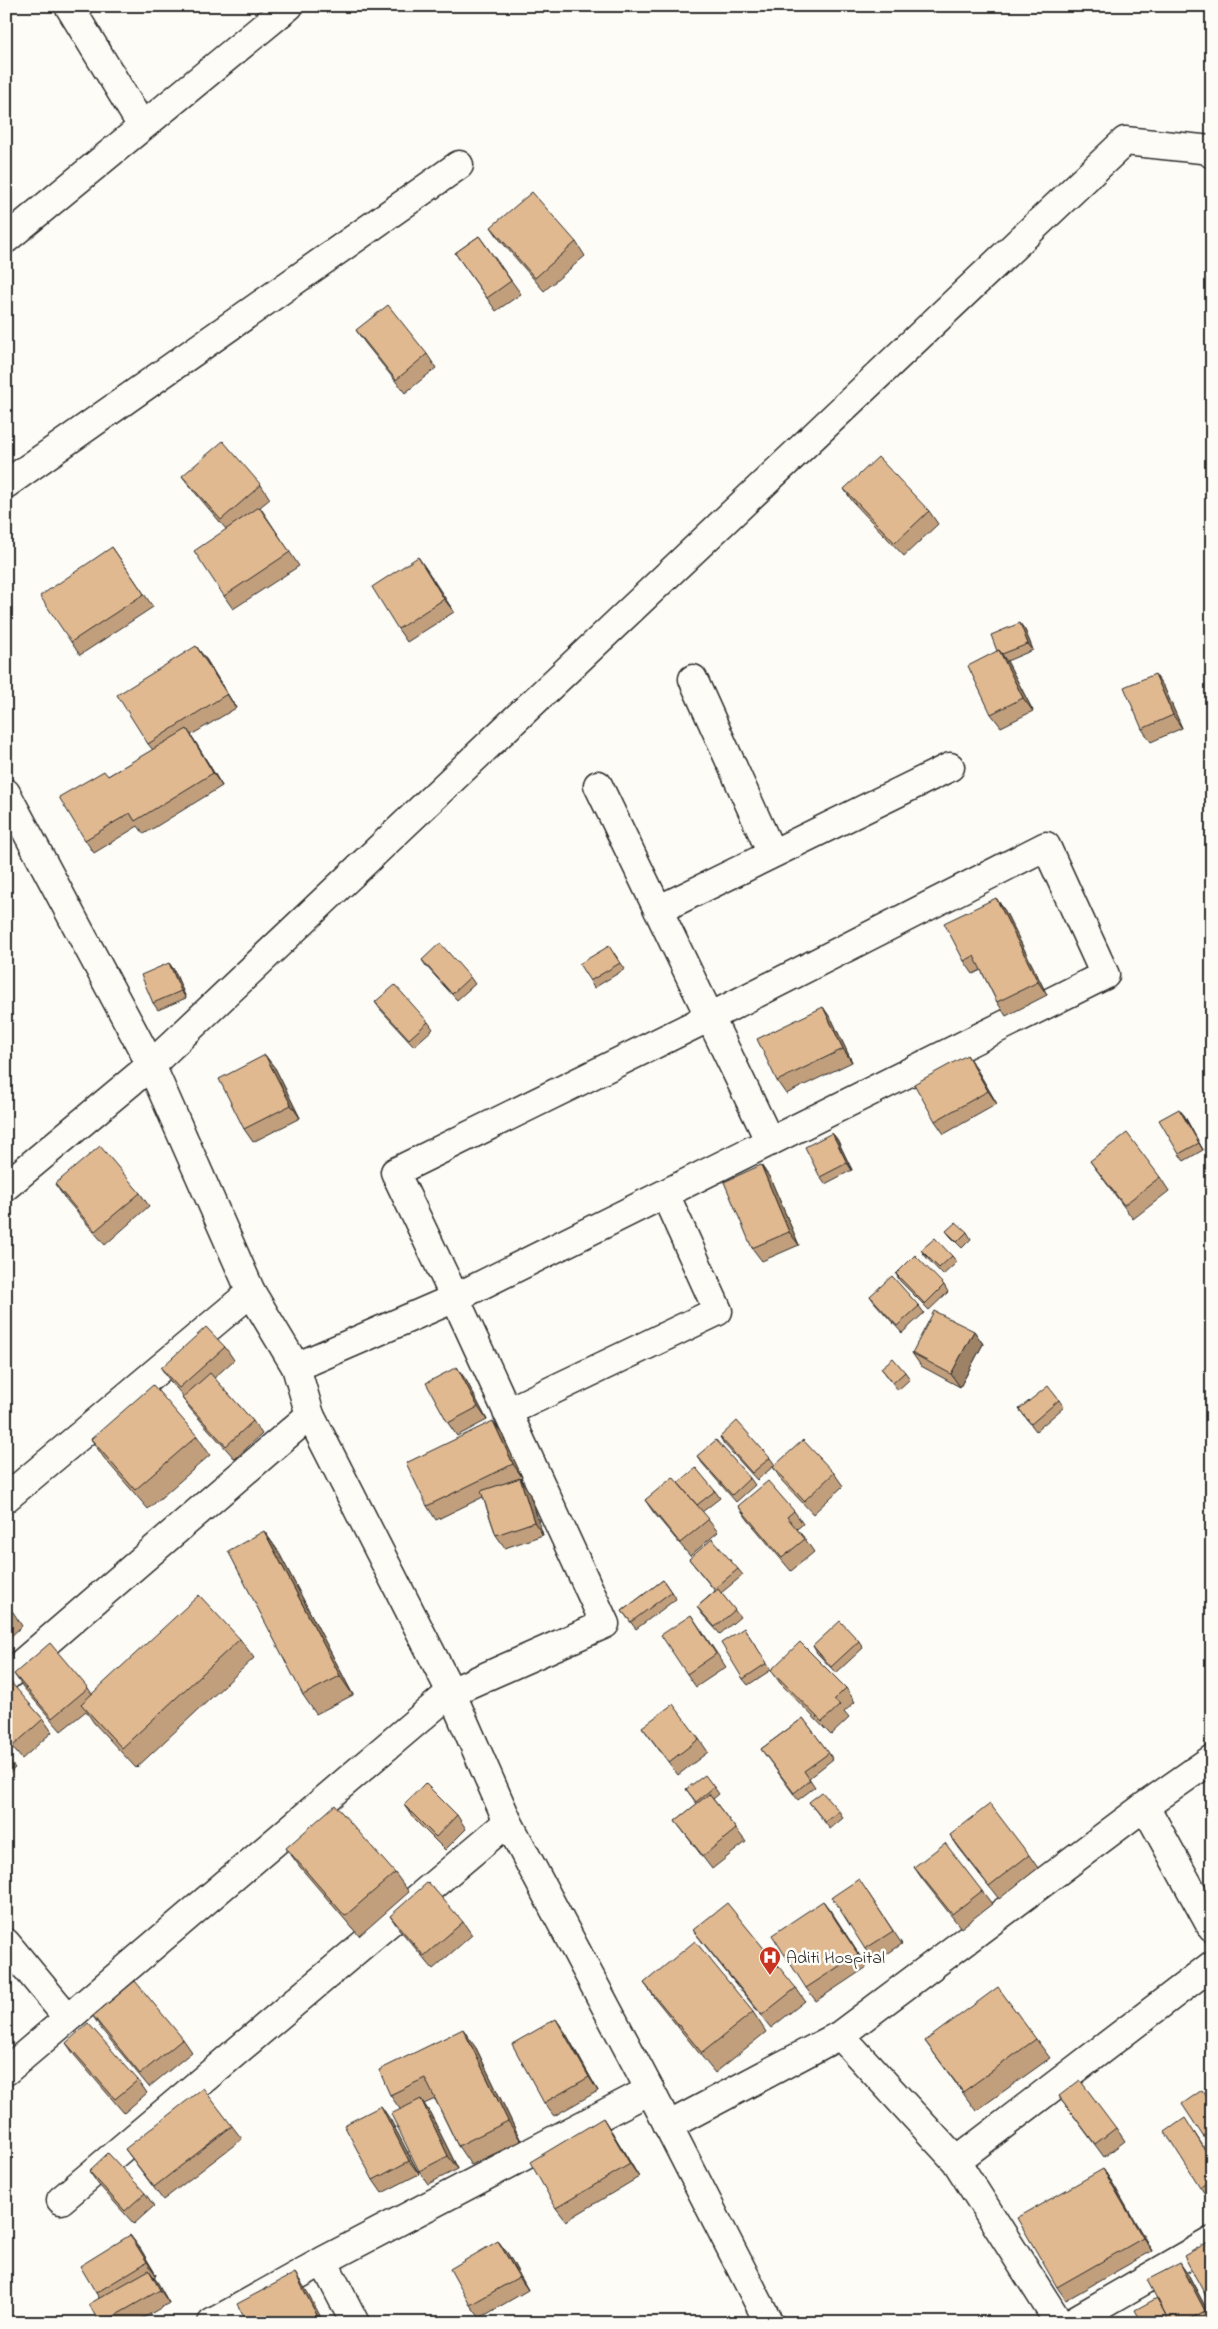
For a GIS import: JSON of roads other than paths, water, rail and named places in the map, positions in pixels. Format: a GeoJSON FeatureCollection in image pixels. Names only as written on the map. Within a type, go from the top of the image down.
{"type":"FeatureCollection","features":[{"type":"Feature","properties":{"kind":"street"},"geometry":{"type":"LineString","coordinates":[[70,6],[142,126]]}},
{"type":"Feature","properties":{"kind":"street"},"geometry":{"type":"LineString","coordinates":[[6,239],[289,6]]}},
{"type":"Feature","properties":{"kind":"street"},"geometry":{"type":"LineString","coordinates":[[6,1186],[151,1065],[1125,142],[1211,151]]}},
{"type":"Feature","properties":{"kind":"street"},"geometry":{"type":"LineString","coordinates":[[6,484],[460,165]]}},
{"type":"Feature","properties":{"kind":"street"},"geometry":{"type":"LineString","coordinates":[[693,679],[772,854]]}},
{"type":"Feature","properties":{"kind":"street"},"geometry":{"type":"LineString","coordinates":[[658,910],[950,767]]}},
{"type":"Feature","properties":{"kind":"street"},"geometry":{"type":"LineString","coordinates":[[598,784],[770,1142]]}},
{"type":"Feature","properties":{"kind":"street"},"geometry":{"type":"LineString","coordinates":[[6,793],[151,1065],[252,1292],[296,1367],[310,1414],[451,1692],[508,1822],[650,2090],[769,2323]]}},
{"type":"Feature","properties":{"kind":"street"},"geometry":{"type":"LineString","coordinates":[[6,2071],[451,1692],[605,1624],[455,1298],[395,1172],[710,1017],[1046,846],[1104,975],[455,1298],[296,1367]]}},
{"type":"Feature","properties":{"kind":"street"},"geometry":{"type":"LineString","coordinates":[[507,1412],[718,1311],[665,1194]]}},
{"type":"Feature","properties":{"kind":"street"},"geometry":{"type":"LineString","coordinates":[[6,1498],[252,1292]]}},
{"type":"Feature","properties":{"kind":"street"},"geometry":{"type":"LineString","coordinates":[[6,1677],[310,1414]]}},
{"type":"Feature","properties":{"kind":"street"},"geometry":{"type":"LineString","coordinates":[[668,2126],[840,2035],[1144,1806],[1212,1758]]}},
{"type":"Feature","properties":{"kind":"street"},"geometry":{"type":"LineString","coordinates":[[1144,1806],[1212,1928]]}},
{"type":"Feature","properties":{"kind":"street"},"geometry":{"type":"LineString","coordinates":[[61,2200],[508,1822]]}},
{"type":"Feature","properties":{"kind":"street"},"geometry":{"type":"LineString","coordinates":[[6,1943],[68,2018]]}},
{"type":"Feature","properties":{"kind":"street"},"geometry":{"type":"LineString","coordinates":[[956,2161],[1212,1965]]}},
{"type":"Feature","properties":{"kind":"street"},"geometry":{"type":"LineString","coordinates":[[840,2035],[956,2161],[1059,2323]]}},
{"type":"Feature","properties":{"kind":"street"},"geometry":{"type":"LineString","coordinates":[[212,2323],[323,2261],[650,2090]]}},
{"type":"Feature","properties":{"kind":"street"},"geometry":{"type":"LineString","coordinates":[[1070,2323],[1212,2241]]}},
{"type":"Feature","properties":{"kind":"street"},"geometry":{"type":"LineString","coordinates":[[323,2261],[355,2323]]}},
{"type":"Feature","properties":{"kind":"place","name":"Aditi Hospital"},"geometry":{"type":"Point","coordinates":[770,1976]}}]}
